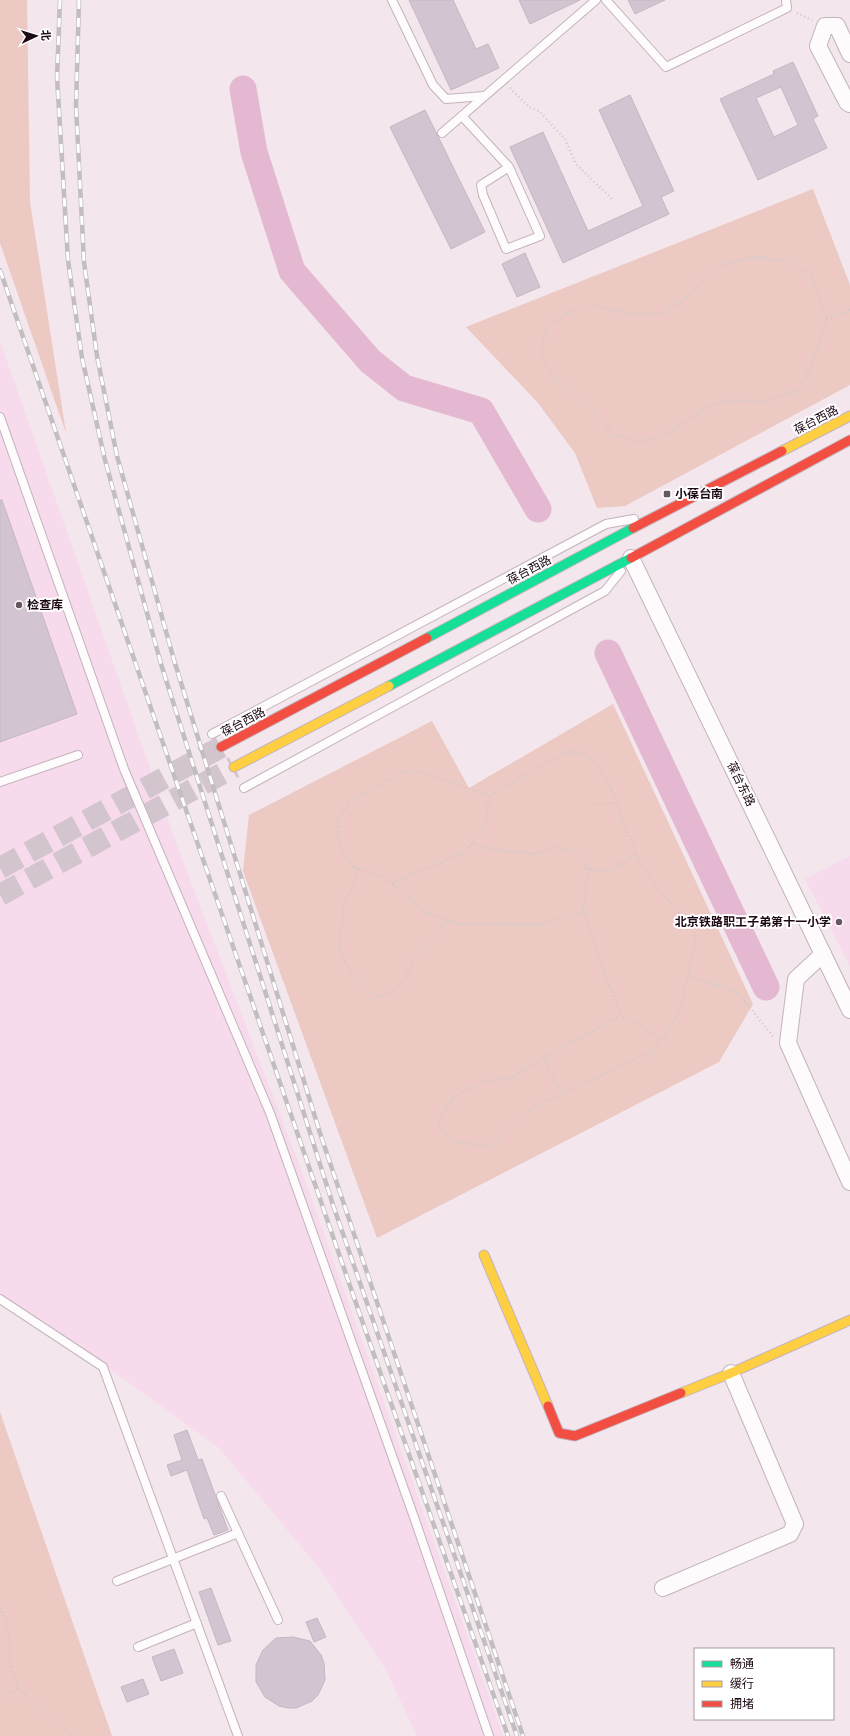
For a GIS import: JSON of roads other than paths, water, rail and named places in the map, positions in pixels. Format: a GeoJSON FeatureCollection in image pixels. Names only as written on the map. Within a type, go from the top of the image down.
{"type":"FeatureCollection","features":[{"type":"Feature","properties":{"kind":"street"},"geometry":{"type":"LineString","coordinates":[[850,54],[837,26],[825,26],[818,46],[847,102],[850,104]]}},
{"type":"Feature","properties":{"kind":"street","name":"葆台西路"},"geometry":{"type":"LineString","coordinates":[[221,747],[660,514],[850,416]]}},
{"type":"Feature","properties":{"kind":"street"},"geometry":{"type":"LineString","coordinates":[[234,767],[631,558],[850,440]]}},
{"type":"Feature","properties":{"kind":"street","name":"葆台东路"},"geometry":{"type":"LineString","coordinates":[[631,558],[849,1008]]}},
{"type":"Feature","properties":{"kind":"street"},"geometry":{"type":"LineString","coordinates":[[823,954],[796,979],[788,1044],[850,1182]]}},
{"type":"Feature","properties":{"kind":"street"},"geometry":{"type":"LineString","coordinates":[[484,1255],[559,1433],[575,1436],[731,1373],[850,1320]]}},
{"type":"Feature","properties":{"kind":"street"},"geometry":{"type":"LineString","coordinates":[[663,1588],[790,1534],[795,1524],[731,1373]]}},
{"type":"Feature","properties":{"kind":"lane"},"geometry":{"type":"LineString","coordinates":[[392,0],[432,85],[446,99],[484,96]]}},
{"type":"Feature","properties":{"kind":"lane"},"geometry":{"type":"LineString","coordinates":[[442,133],[596,0]]}},
{"type":"Feature","properties":{"kind":"lane"},"geometry":{"type":"LineString","coordinates":[[606,0],[666,68],[786,4]]}},
{"type":"Feature","properties":{"kind":"lane"},"geometry":{"type":"LineString","coordinates":[[462,116],[509,167],[540,236],[506,249],[482,195],[481,185],[509,167]]}},
{"type":"Feature","properties":{"kind":"lane"},"geometry":{"type":"LineString","coordinates":[[0,417],[124,769],[270,1113],[415,1520],[489,1736]]}},
{"type":"Feature","properties":{"kind":"lane"},"geometry":{"type":"LineString","coordinates":[[212,734],[606,524],[660,514]]}},
{"type":"Feature","properties":{"kind":"lane"},"geometry":{"type":"LineString","coordinates":[[244,788],[605,591],[631,558]]}},
{"type":"Feature","properties":{"kind":"lane"},"geometry":{"type":"LineString","coordinates":[[0,782],[78,755]]}},
{"type":"Feature","properties":{"kind":"lane"},"geometry":{"type":"LineString","coordinates":[[0,1299],[103,1367],[238,1736]]}},
{"type":"Feature","properties":{"kind":"lane"},"geometry":{"type":"LineString","coordinates":[[221,1496],[278,1620]]}},
{"type":"Feature","properties":{"kind":"lane"},"geometry":{"type":"LineString","coordinates":[[117,1581],[238,1533]]}},
{"type":"Feature","properties":{"kind":"lane"},"geometry":{"type":"LineString","coordinates":[[138,1647],[196,1623]]}},
{"type":"Feature","properties":{"kind":"waterway"},"geometry":{"type":"LineString","coordinates":[[243,89],[254,152],[292,271],[370,361],[404,388],[481,411],[538,509]]}},
{"type":"Feature","properties":{"kind":"waterway"},"geometry":{"type":"LineString","coordinates":[[608,653],[766,987]]}},
{"type":"Feature","properties":{"kind":"tunnel"},"geometry":{"type":"LineString","coordinates":[[0,868],[221,747]]}},
{"type":"Feature","properties":{"kind":"tunnel"},"geometry":{"type":"LineString","coordinates":[[0,895],[234,767]]}},
{"type":"Feature","properties":{"kind":"railway"},"geometry":{"type":"LineString","coordinates":[[60,0],[57,77],[68,260],[82,358],[105,460],[161,664],[333,1205],[517,1736]]}},
{"type":"Feature","properties":{"kind":"railway"},"geometry":{"type":"LineString","coordinates":[[79,0],[76,106],[84,262],[97,356],[117,456],[174,660],[320,1133],[523,1736]]}},
{"type":"Feature","properties":{"kind":"railway"},"geometry":{"type":"LineString","coordinates":[[0,270],[359,1312],[508,1736]]}},
{"type":"Feature","properties":{"kind":"place","name":"小葆台南"},"geometry":{"type":"Point","coordinates":[667,494]}},
{"type":"Feature","properties":{"kind":"place","name":"检查库"},"geometry":{"type":"Point","coordinates":[19,605]}},
{"type":"Feature","properties":{"kind":"place","name":"北京铁路职工子弟第十一小学"},"geometry":{"type":"Point","coordinates":[839,922]}}]}
